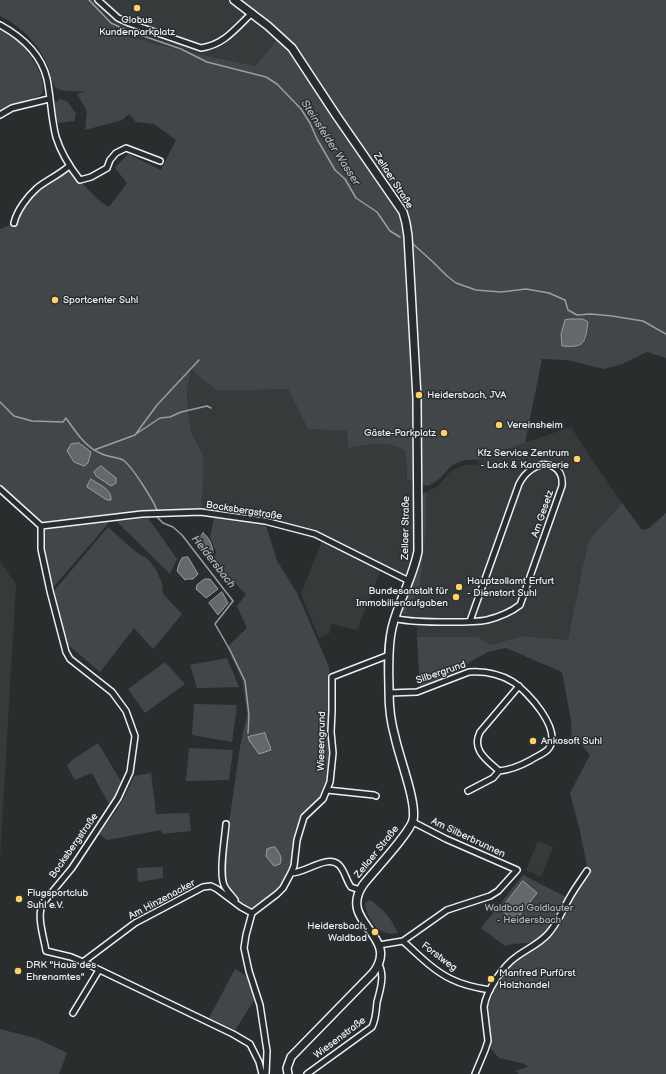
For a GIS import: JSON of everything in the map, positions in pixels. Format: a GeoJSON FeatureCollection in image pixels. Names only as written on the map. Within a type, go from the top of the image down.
{"type":"FeatureCollection","features":[{"type":"Feature","properties":{"kind":"street"},"geometry":{"type":"LineString","coordinates":[[98,0],[118,18],[201,48],[212,46],[220,42],[252,13]]}},
{"type":"Feature","properties":{"kind":"street","name":"Zellaer Straße"},"geometry":{"type":"LineString","coordinates":[[234,0],[279,35],[292,48],[336,116],[402,212],[406,222],[417,412],[418,551],[415,564],[392,630],[389,655],[389,693],[394,736],[414,808],[413,822],[408,831],[360,890],[356,900],[359,914],[379,945]]}},
{"type":"Feature","properties":{"kind":"street"},"geometry":{"type":"LineString","coordinates":[[0,25],[22,40],[36,56],[43,68],[47,79],[56,137],[69,166],[80,180],[91,177],[107,168],[110,160],[116,153],[126,148],[160,161]]}},
{"type":"Feature","properties":{"kind":"street"},"geometry":{"type":"LineString","coordinates":[[0,115],[12,108],[49,98]]}},
{"type":"Feature","properties":{"kind":"street"},"geometry":{"type":"LineString","coordinates":[[14,222],[20,209],[31,194],[69,166]]}},
{"type":"Feature","properties":{"kind":"street","name":"Am Gesetz"},"geometry":{"type":"LineString","coordinates":[[395,618],[412,621],[470,621],[486,620],[512,611],[520,605],[562,486],[563,480],[560,472],[554,466],[542,465],[536,467],[523,476],[470,621]]}},
{"type":"Feature","properties":{"kind":"street"},"geometry":{"type":"LineString","coordinates":[[0,489],[41,526]]}},
{"type":"Feature","properties":{"kind":"street","name":"Bocksbergstraße"},"geometry":{"type":"LineString","coordinates":[[262,1074],[259,1062],[250,1044],[233,1034],[83,962],[71,957],[46,951],[40,914],[43,902],[72,868],[118,798],[130,772],[135,736],[126,710],[112,692],[70,659],[66,652],[41,549],[41,526],[142,514],[201,512],[265,521],[315,534],[409,581]]}},
{"type":"Feature","properties":{"kind":"street","name":"Wiesengrund"},"geometry":{"type":"LineString","coordinates":[[252,913],[283,888],[291,873],[297,840],[304,817],[322,799],[330,782],[333,753],[331,732],[332,677],[389,655]]}},
{"type":"Feature","properties":{"kind":"street","name":"Silbergrund"},"geometry":{"type":"LineString","coordinates":[[389,693],[417,692],[460,674],[478,671],[504,677],[519,686],[540,708],[551,731],[551,743],[547,751],[510,770],[499,771],[493,778],[468,791]]}},
{"type":"Feature","properties":{"kind":"street"},"geometry":{"type":"LineString","coordinates":[[499,771],[482,756],[477,746],[476,739],[480,732],[519,686]]}},
{"type":"Feature","properties":{"kind":"street"},"geometry":{"type":"LineString","coordinates":[[327,790],[376,796]]}},
{"type":"Feature","properties":{"kind":"street","name":"Am Silberbrunnen"},"geometry":{"type":"LineString","coordinates":[[403,941],[447,910],[490,896],[498,890],[517,870],[446,840],[413,822]]}},
{"type":"Feature","properties":{"kind":"street"},"geometry":{"type":"LineString","coordinates":[[226,824],[222,864],[224,886],[241,907]]}},
{"type":"Feature","properties":{"kind":"street"},"geometry":{"type":"LineString","coordinates":[[291,873],[302,872],[324,862],[332,861],[343,870],[352,887],[360,890]]}},
{"type":"Feature","properties":{"kind":"street"},"geometry":{"type":"LineString","coordinates":[[474,1074],[486,1050],[488,1041],[484,1002],[490,990],[506,966],[515,957],[541,941],[549,933],[571,895],[587,872]]}},
{"type":"Feature","properties":{"kind":"street","name":"Am Hinzenacker"},"geometry":{"type":"LineString","coordinates":[[83,962],[135,924],[203,887],[211,886],[217,889],[241,907],[252,913]]}},
{"type":"Feature","properties":{"kind":"street"},"geometry":{"type":"LineString","coordinates":[[252,913],[244,948],[249,971],[260,1005],[267,1051],[266,1074]]}},
{"type":"Feature","properties":{"kind":"street"},"geometry":{"type":"LineString","coordinates":[[288,1074],[287,1068],[289,1062],[297,1050],[373,973],[379,964],[381,955],[379,945],[403,941]]}},
{"type":"Feature","properties":{"kind":"street","name":"Forstweg"},"geometry":{"type":"LineString","coordinates":[[403,941],[437,970],[452,979],[477,988],[490,990]]}},
{"type":"Feature","properties":{"kind":"street","name":"Wiesenstraße"},"geometry":{"type":"LineString","coordinates":[[307,1074],[372,1027],[375,1020],[380,992],[382,969],[379,964]]}},
{"type":"Feature","properties":{"kind":"street"},"geometry":{"type":"LineString","coordinates":[[73,1013],[99,970]]}},
{"type":"Feature","properties":{"kind":"shaded area"},"geometry":{"type":"Polygon","coordinates":[[[85,0],[229,0],[277,39],[257,66],[184,51],[121,35],[85,0]]]}},
{"type":"Feature","properties":{"kind":"shaded area"},"geometry":{"type":"Polygon","coordinates":[[[583,319],[588,322],[585,339],[580,345],[562,346],[561,334],[565,320],[583,319]]]}},
{"type":"Feature","properties":{"kind":"shaded area"},"geometry":{"type":"Polygon","coordinates":[[[191,367],[202,379],[218,391],[288,389],[308,429],[347,431],[348,448],[380,444],[397,446],[406,450],[407,480],[415,482],[415,552],[412,566],[407,574],[399,574],[336,543],[265,521],[201,512],[203,455],[192,434],[188,413],[187,390],[191,367]]]}},
{"type":"Feature","properties":{"kind":"shaded area"},"geometry":{"type":"Polygon","coordinates":[[[571,427],[622,503],[588,541],[568,640],[523,636],[489,645],[478,637],[417,637],[417,619],[405,616],[410,601],[419,593],[426,531],[426,492],[438,486],[451,471],[465,465],[478,465],[480,455],[500,451],[571,427]]]}},
{"type":"Feature","properties":{"kind":"shaded area"},"geometry":{"type":"Polygon","coordinates":[[[79,443],[91,452],[88,463],[84,466],[74,462],[67,451],[71,444],[79,443]]]}},
{"type":"Feature","properties":{"kind":"shaded area"},"geometry":{"type":"Polygon","coordinates":[[[101,466],[116,478],[116,483],[111,486],[96,476],[94,472],[101,466]]]}},
{"type":"Feature","properties":{"kind":"shaded area"},"geometry":{"type":"Polygon","coordinates":[[[91,479],[107,490],[111,496],[111,500],[107,500],[87,487],[91,479]]]}},
{"type":"Feature","properties":{"kind":"shaded area"},"geometry":{"type":"Polygon","coordinates":[[[203,533],[210,542],[213,553],[209,554],[205,552],[198,545],[200,536],[203,533]]]}},
{"type":"Feature","properties":{"kind":"shaded area"},"geometry":{"type":"Polygon","coordinates":[[[322,541],[381,570],[357,630],[331,624],[329,634],[319,638],[301,594],[322,541]]]}},
{"type":"Feature","properties":{"kind":"shaded area"},"geometry":{"type":"Polygon","coordinates":[[[188,557],[198,574],[193,579],[185,580],[177,571],[182,558],[188,557]]]}},
{"type":"Feature","properties":{"kind":"shaded area"},"geometry":{"type":"Polygon","coordinates":[[[0,562],[16,584],[0,859],[0,562]]]}},
{"type":"Feature","properties":{"kind":"shaded area"},"geometry":{"type":"Polygon","coordinates":[[[205,579],[210,579],[218,589],[206,598],[196,589],[197,585],[205,579]]]}},
{"type":"Feature","properties":{"kind":"shaded area"},"geometry":{"type":"Polygon","coordinates":[[[222,592],[228,603],[218,615],[209,603],[222,592]]]}},
{"type":"Feature","properties":{"kind":"shaded area"},"geometry":{"type":"Polygon","coordinates":[[[265,733],[271,750],[259,754],[248,737],[265,733]]]}},
{"type":"Feature","properties":{"kind":"shaded area"},"geometry":{"type":"Polygon","coordinates":[[[538,841],[553,847],[541,877],[526,870],[538,841]]]}},
{"type":"Feature","properties":{"kind":"shaded area"},"geometry":{"type":"Polygon","coordinates":[[[275,847],[281,859],[280,864],[274,866],[266,856],[267,849],[275,847]]]}},
{"type":"Feature","properties":{"kind":"shaded area"},"geometry":{"type":"Polygon","coordinates":[[[523,881],[537,893],[515,921],[501,910],[523,881]]]}},
{"type":"Feature","properties":{"kind":"green space"},"geometry":{"type":"Polygon","coordinates":[[[0,0],[92,0],[121,35],[184,51],[256,66],[277,39],[290,50],[397,205],[404,223],[414,404],[415,482],[407,480],[406,451],[392,445],[385,444],[348,448],[347,431],[308,429],[288,389],[218,391],[202,379],[191,368],[187,390],[188,413],[192,434],[203,455],[201,512],[113,518],[50,591],[41,549],[41,526],[0,489],[0,229],[16,222],[15,219],[31,194],[69,166],[92,194],[109,207],[127,183],[115,168],[128,154],[161,170],[176,140],[154,124],[136,122],[129,114],[122,120],[85,130],[87,111],[77,94],[85,92],[65,91],[55,87],[47,64],[34,42],[22,30],[0,16],[0,0]]]}},
{"type":"Feature","properties":{"kind":"green space"},"geometry":{"type":"Polygon","coordinates":[[[238,0],[666,0],[666,358],[647,352],[622,364],[604,369],[567,360],[542,359],[525,443],[500,451],[480,455],[479,460],[459,462],[449,468],[435,482],[427,486],[420,483],[419,405],[422,404],[417,405],[406,223],[355,137],[293,46],[238,0]],[[571,319],[583,343],[586,338],[588,322],[583,319],[571,319]]]}},
{"type":"Feature","properties":{"kind":"green space"},"geometry":{"type":"Polygon","coordinates":[[[0,29],[21,43],[27,51],[35,62],[43,82],[43,88],[42,94],[39,96],[13,105],[0,112],[0,29]]]}},
{"type":"Feature","properties":{"kind":"green space"},"geometry":{"type":"Polygon","coordinates":[[[60,99],[68,102],[76,114],[74,121],[59,123],[56,121],[54,108],[55,103],[60,99]]]}},
{"type":"Feature","properties":{"kind":"green space"},"geometry":{"type":"Polygon","coordinates":[[[426,492],[426,531],[419,593],[410,601],[405,616],[400,609],[412,579],[420,496],[426,492]]]}},
{"type":"Feature","properties":{"kind":"green space","name":"Waldbad Goldlauter - Heidersbach"},"geometry":{"type":"Polygon","coordinates":[[[622,503],[642,530],[648,529],[666,513],[666,1074],[519,1074],[515,1071],[528,1067],[525,1064],[499,1058],[491,1049],[488,1003],[501,974],[516,958],[540,942],[505,946],[481,928],[523,875],[570,899],[588,871],[570,793],[590,755],[581,744],[572,744],[571,720],[562,672],[506,648],[488,652],[468,663],[462,670],[420,688],[417,637],[478,637],[490,645],[523,636],[568,640],[588,541],[622,503]]]}},
{"type":"Feature","properties":{"kind":"green space"},"geometry":{"type":"Polygon","coordinates":[[[148,518],[177,559],[170,574],[116,521],[148,518]]]}},
{"type":"Feature","properties":{"kind":"green space"},"geometry":{"type":"Polygon","coordinates":[[[214,518],[266,526],[277,561],[297,593],[329,667],[331,753],[328,782],[321,798],[302,816],[292,866],[282,886],[276,892],[251,908],[244,905],[230,889],[225,871],[229,823],[240,747],[247,714],[243,682],[227,647],[247,628],[237,606],[246,594],[213,562],[216,552],[210,537],[214,518]]]}},
{"type":"Feature","properties":{"kind":"green space"},"geometry":{"type":"Polygon","coordinates":[[[108,527],[136,552],[148,559],[156,570],[162,583],[163,594],[182,614],[153,649],[134,628],[100,672],[68,645],[54,591],[108,527]]]}},
{"type":"Feature","properties":{"kind":"green space"},"geometry":{"type":"Polygon","coordinates":[[[227,658],[239,687],[197,688],[190,665],[227,658]]]}},
{"type":"Feature","properties":{"kind":"green space"},"geometry":{"type":"Polygon","coordinates":[[[165,662],[185,684],[145,713],[128,689],[165,662]]]}},
{"type":"Feature","properties":{"kind":"green space"},"geometry":{"type":"Polygon","coordinates":[[[194,704],[237,705],[232,742],[192,735],[194,704]]]}},
{"type":"Feature","properties":{"kind":"green space"},"geometry":{"type":"Polygon","coordinates":[[[98,743],[122,783],[110,806],[92,773],[75,780],[67,766],[72,760],[98,743]]]}},
{"type":"Feature","properties":{"kind":"green space"},"geometry":{"type":"Polygon","coordinates":[[[189,748],[233,750],[229,780],[186,781],[189,748]]]}},
{"type":"Feature","properties":{"kind":"green space"},"geometry":{"type":"Polygon","coordinates":[[[151,773],[156,814],[189,813],[191,831],[162,834],[161,830],[107,840],[99,834],[119,806],[134,776],[151,773]]]}},
{"type":"Feature","properties":{"kind":"green space"},"geometry":{"type":"Polygon","coordinates":[[[163,867],[163,878],[138,882],[137,868],[163,867]]]}},
{"type":"Feature","properties":{"kind":"green space"},"geometry":{"type":"Polygon","coordinates":[[[370,900],[386,914],[398,933],[385,933],[375,926],[366,909],[365,903],[370,900]]]}},
{"type":"Feature","properties":{"kind":"green space"},"geometry":{"type":"Polygon","coordinates":[[[235,969],[249,978],[255,999],[235,1030],[209,1018],[235,969]]]}},
{"type":"Feature","properties":{"kind":"green space"},"geometry":{"type":"Polygon","coordinates":[[[0,1029],[38,1039],[67,1053],[59,1074],[0,1074],[0,1029]]]}},
{"type":"Feature","properties":{"kind":"waterway","name":"Steinsfelder Wasser"},"geometry":{"type":"LineString","coordinates":[[89,0],[111,23],[126,30],[181,49],[207,62],[266,77],[277,84],[301,109],[335,170],[345,179],[356,198],[377,212],[390,231],[400,237]]}},
{"type":"Feature","properties":{"kind":"waterway","name":"Steinsfelder Wasser"},"geometry":{"type":"LineString","coordinates":[[413,244],[456,283],[476,290],[501,292],[526,289],[549,293],[565,300],[568,310],[577,315],[591,314],[643,321],[666,334]]}},
{"type":"Feature","properties":{"kind":"waterway"},"geometry":{"type":"LineString","coordinates":[[94,450],[135,435],[157,405],[199,360]]}},
{"type":"Feature","properties":{"kind":"waterway","name":"Heldersbach"},"geometry":{"type":"LineString","coordinates":[[0,402],[14,416],[32,421],[63,422],[66,418],[81,439],[91,448],[104,455],[118,458],[127,463],[142,484],[157,510]]}},
{"type":"Feature","properties":{"kind":"waterway"},"geometry":{"type":"LineString","coordinates":[[136,434],[160,418],[170,417],[181,412],[207,406],[211,408]]}},
{"type":"Feature","properties":{"kind":"waterway","name":"Heldersbach"},"geometry":{"type":"LineString","coordinates":[[158,518],[163,523],[173,527],[182,535],[233,601],[215,624],[245,681],[249,715],[248,733]]}},
{"type":"Feature","properties":{"kind":"place","name":"Globus Kundenparkplatz"},"geometry":{"type":"Point","coordinates":[137,8]}},
{"type":"Feature","properties":{"kind":"place","name":"Sportcenter Suhl"},"geometry":{"type":"Point","coordinates":[55,300]}},
{"type":"Feature","properties":{"kind":"place","name":"Heidersbach, JVA"},"geometry":{"type":"Point","coordinates":[419,395]}},
{"type":"Feature","properties":{"kind":"place","name":"Vereinsheim"},"geometry":{"type":"Point","coordinates":[499,425]}},
{"type":"Feature","properties":{"kind":"place","name":"Gäste-Parkplatz"},"geometry":{"type":"Point","coordinates":[444,433]}},
{"type":"Feature","properties":{"kind":"place","name":"Kfz Service Zentrum - Lack & Karosserie"},"geometry":{"type":"Point","coordinates":[577,459]}},
{"type":"Feature","properties":{"kind":"place","name":"Hauptzollamt Erfurt - Dienstort Suhl"},"geometry":{"type":"Point","coordinates":[459,587]}},
{"type":"Feature","properties":{"kind":"place","name":"Bundesanstalt für Immobilienaufgaben"},"geometry":{"type":"Point","coordinates":[456,597]}},
{"type":"Feature","properties":{"kind":"place","name":"Ankosoft Suhl"},"geometry":{"type":"Point","coordinates":[533,741]}},
{"type":"Feature","properties":{"kind":"place","name":"Flugsportclub Suhl e.V."},"geometry":{"type":"Point","coordinates":[19,899]}},
{"type":"Feature","properties":{"kind":"place","name":"Heidersbach, Waldbad"},"geometry":{"type":"Point","coordinates":[375,932]}},
{"type":"Feature","properties":{"kind":"place","name":"DRK \"Haus des Ehrenamtes\""},"geometry":{"type":"Point","coordinates":[18,971]}},
{"type":"Feature","properties":{"kind":"place","name":"Manfred Purfürst Holzhandel"},"geometry":{"type":"Point","coordinates":[491,979]}}]}
